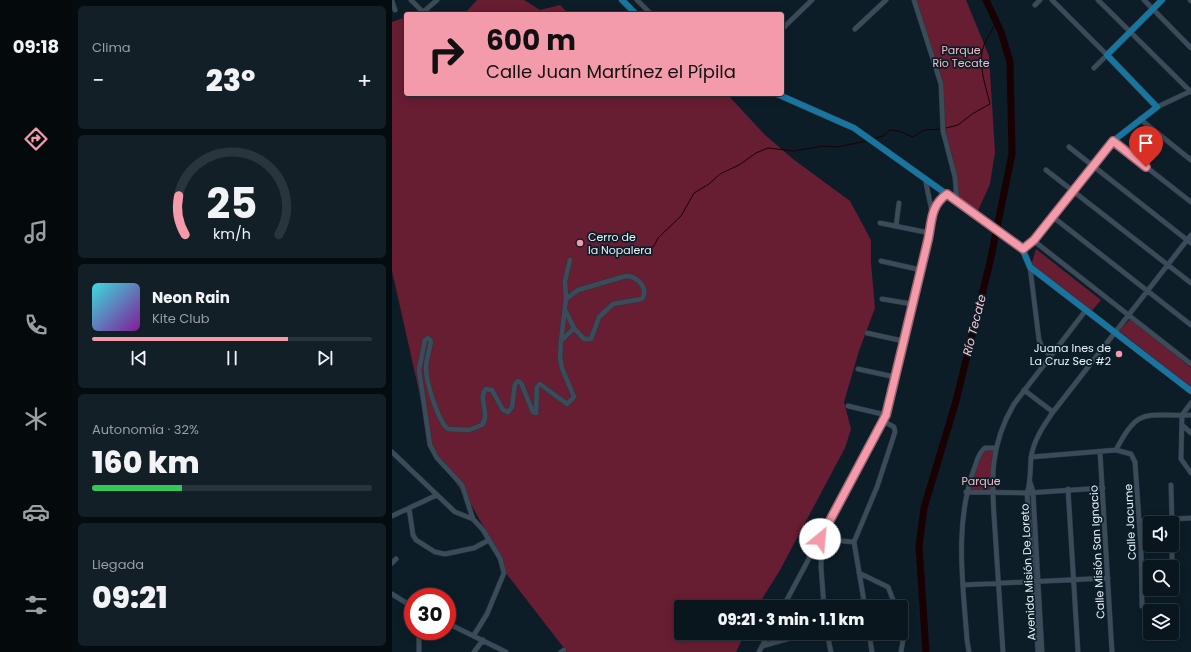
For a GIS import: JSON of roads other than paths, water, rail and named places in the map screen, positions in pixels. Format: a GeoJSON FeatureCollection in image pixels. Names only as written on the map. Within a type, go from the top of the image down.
{"type":"FeatureCollection","features":[{"type":"Feature","properties":{"kind":"main road"},"geometry":{"type":"LineString","coordinates":[[622,0],[634,12]]}},
{"type":"Feature","properties":{"kind":"main road"},"geometry":{"type":"LineString","coordinates":[[1023,249],[1034,240],[1113,141],[1157,107],[1107,55],[1162,0]]}},
{"type":"Feature","properties":{"kind":"main road"},"geometry":{"type":"LineString","coordinates":[[782,96],[854,128],[1005,235],[1023,249],[1030,267],[1191,391]]}},
{"type":"Feature","properties":{"kind":"street"},"geometry":{"type":"LineString","coordinates":[[411,0],[421,12]]}},
{"type":"Feature","properties":{"kind":"street"},"geometry":{"type":"LineString","coordinates":[[423,12],[437,0]]}},
{"type":"Feature","properties":{"kind":"street"},"geometry":{"type":"LineString","coordinates":[[637,0],[649,12]]}},
{"type":"Feature","properties":{"kind":"street"},"geometry":{"type":"LineString","coordinates":[[784,27],[812,0]]}},
{"type":"Feature","properties":{"kind":"street"},"geometry":{"type":"LineString","coordinates":[[855,29],[886,0]]}},
{"type":"Feature","properties":{"kind":"street"},"geometry":{"type":"LineString","coordinates":[[914,0],[941,84],[943,131],[955,177],[957,202]]}},
{"type":"Feature","properties":{"kind":"street"},"geometry":{"type":"LineString","coordinates":[[1035,5],[1040,0]]}},
{"type":"Feature","properties":{"kind":"street"},"geometry":{"type":"LineString","coordinates":[[1052,0],[1107,55],[1094,68]]}},
{"type":"Feature","properties":{"kind":"street"},"geometry":{"type":"LineString","coordinates":[[1098,0],[1191,92],[1157,107]]}},
{"type":"Feature","properties":{"kind":"street"},"geometry":{"type":"LineString","coordinates":[[1144,0],[1191,48]]}},
{"type":"Feature","properties":{"kind":"street"},"geometry":{"type":"LineString","coordinates":[[392,1],[395,10]]}},
{"type":"Feature","properties":{"kind":"street"},"geometry":{"type":"LineString","coordinates":[[1140,119],[1191,160]]}},
{"type":"Feature","properties":{"kind":"street"},"geometry":{"type":"LineString","coordinates":[[1113,141],[1191,202]]}},
{"type":"Feature","properties":{"kind":"street"},"geometry":{"type":"LineString","coordinates":[[1069,147],[1189,242]]}},
{"type":"Feature","properties":{"kind":"street"},"geometry":{"type":"LineString","coordinates":[[1046,170],[1072,192],[1191,283]]}},
{"type":"Feature","properties":{"kind":"street"},"geometry":{"type":"LineString","coordinates":[[787,600],[821,539],[886,415],[930,233],[932,212],[925,178]]}},
{"type":"Feature","properties":{"kind":"street"},"geometry":{"type":"LineString","coordinates":[[932,212],[938,202],[947,194]]}},
{"type":"Feature","properties":{"kind":"street"},"geometry":{"type":"LineString","coordinates":[[896,226],[899,203]]}},
{"type":"Feature","properties":{"kind":"street"},"geometry":{"type":"LineString","coordinates":[[1053,217],[1191,325]]}},
{"type":"Feature","properties":{"kind":"street"},"geometry":{"type":"LineString","coordinates":[[880,223],[930,233]]}},
{"type":"Feature","properties":{"kind":"street"},"geometry":{"type":"LineString","coordinates":[[1027,492],[1030,482],[1031,456],[1036,441],[1053,412],[1147,291],[1189,242],[1191,235]]}},
{"type":"Feature","properties":{"kind":"street"},"geometry":{"type":"LineString","coordinates":[[1034,240],[1191,364]]}},
{"type":"Feature","properties":{"kind":"street"},"geometry":{"type":"LineString","coordinates":[[473,519],[462,485],[437,458],[430,445],[419,370],[425,340],[428,338],[431,341],[426,369],[436,413],[446,427],[455,431],[469,430],[484,423],[486,418],[483,395],[486,389],[492,390],[503,410],[508,412],[512,407],[515,384],[518,381],[521,383],[534,413],[537,412],[537,387],[541,383],[563,402],[567,404],[570,403],[574,397],[562,368],[560,357],[566,299],[565,281],[570,260]]}},
{"type":"Feature","properties":{"kind":"street"},"geometry":{"type":"LineString","coordinates":[[881,261],[921,270]]}},
{"type":"Feature","properties":{"kind":"street"},"geometry":{"type":"LineString","coordinates":[[1030,267],[1039,340],[1042,347],[1050,356]]}},
{"type":"Feature","properties":{"kind":"street"},"geometry":{"type":"LineString","coordinates":[[565,310],[574,328],[584,339],[591,339],[601,315],[615,304],[643,299],[644,292],[639,280],[632,276],[626,276],[578,290],[566,299]]}},
{"type":"Feature","properties":{"kind":"street"},"geometry":{"type":"LineString","coordinates":[[882,299],[912,304]]}},
{"type":"Feature","properties":{"kind":"street"},"geometry":{"type":"LineString","coordinates":[[1003,652],[993,493],[995,448],[1006,418],[1024,390],[1086,310]]}},
{"type":"Feature","properties":{"kind":"street"},"geometry":{"type":"LineString","coordinates":[[561,341],[574,328]]}},
{"type":"Feature","properties":{"kind":"street"},"geometry":{"type":"LineString","coordinates":[[867,333],[903,341]]}},
{"type":"Feature","properties":{"kind":"street"},"geometry":{"type":"LineString","coordinates":[[858,369],[895,377]]}},
{"type":"Feature","properties":{"kind":"street"},"geometry":{"type":"LineString","coordinates":[[1024,390],[1053,412]]}},
{"type":"Feature","properties":{"kind":"street"},"geometry":{"type":"LineString","coordinates":[[1191,404],[1182,415],[1181,459],[1191,473]]}},
{"type":"Feature","properties":{"kind":"street"},"geometry":{"type":"LineString","coordinates":[[848,406],[886,415]]}},
{"type":"Feature","properties":{"kind":"street"},"geometry":{"type":"LineString","coordinates":[[1031,456],[1116,450],[1126,431],[1140,418],[1148,415],[1191,415]]}},
{"type":"Feature","properties":{"kind":"street"},"geometry":{"type":"LineString","coordinates":[[863,600],[854,542],[877,487],[895,432],[894,427],[883,421]]}},
{"type":"Feature","properties":{"kind":"street"},"geometry":{"type":"LineString","coordinates":[[1182,425],[1191,433]]}},
{"type":"Feature","properties":{"kind":"street"},"geometry":{"type":"LineString","coordinates":[[969,652],[963,585],[961,527],[966,492],[981,451],[989,447],[995,448]]}},
{"type":"Feature","properties":{"kind":"street","name":"Calle Jacume"},"geometry":{"type":"LineString","coordinates":[[1116,450],[1131,454],[1135,462],[1141,547],[1142,606]]}},
{"type":"Feature","properties":{"kind":"street"},"geometry":{"type":"LineString","coordinates":[[392,452],[455,512],[473,519],[484,530],[500,558],[504,573],[487,614],[474,635]]}},
{"type":"Feature","properties":{"kind":"street","name":"Calle Misión San Ignacio"},"geometry":{"type":"LineString","coordinates":[[1100,452],[1112,652]]}},
{"type":"Feature","properties":{"kind":"street","name":"Avenida Misión De Loreto"},"geometry":{"type":"LineString","coordinates":[[1030,482],[1033,492],[1038,652]]}},
{"type":"Feature","properties":{"kind":"street"},"geometry":{"type":"LineString","coordinates":[[1171,485],[1172,516]]}},
{"type":"Feature","properties":{"kind":"street"},"geometry":{"type":"LineString","coordinates":[[966,492],[1033,492],[1103,488]]}},
{"type":"Feature","properties":{"kind":"street"},"geometry":{"type":"LineString","coordinates":[[1068,489],[1078,652]]}},
{"type":"Feature","properties":{"kind":"street","name":"Avenida Misión De Loreto"},"geometry":{"type":"LineString","coordinates":[[1027,492],[1042,652]]}},
{"type":"Feature","properties":{"kind":"street"},"geometry":{"type":"LineString","coordinates":[[392,516],[437,495]]}},
{"type":"Feature","properties":{"kind":"street"},"geometry":{"type":"LineString","coordinates":[[409,508],[413,535],[416,540],[434,552],[444,554],[479,547],[489,540]]}},
{"type":"Feature","properties":{"kind":"street"},"geometry":{"type":"LineString","coordinates":[[1179,520],[1191,518]]}},
{"type":"Feature","properties":{"kind":"street"},"geometry":{"type":"LineString","coordinates":[[821,539],[854,542]]}},
{"type":"Feature","properties":{"kind":"street"},"geometry":{"type":"LineString","coordinates":[[821,539],[823,600]]}},
{"type":"Feature","properties":{"kind":"street"},"geometry":{"type":"LineString","coordinates":[[392,563],[396,559]]}},
{"type":"Feature","properties":{"kind":"street"},"geometry":{"type":"LineString","coordinates":[[859,573],[888,587],[893,600]]}},
{"type":"Feature","properties":{"kind":"street"},"geometry":{"type":"LineString","coordinates":[[963,585],[1108,578]]}},
{"type":"Feature","properties":{"kind":"street"},"geometry":{"type":"LineString","coordinates":[[392,594],[404,601]]}},
{"type":"Feature","properties":{"kind":"street"},"geometry":{"type":"LineString","coordinates":[[456,627],[506,652]]}},
{"type":"Feature","properties":{"kind":"street"},"geometry":{"type":"LineString","coordinates":[[418,640],[419,652]]}},
{"type":"Feature","properties":{"kind":"street"},"geometry":{"type":"LineString","coordinates":[[474,652],[483,640]]}},
{"type":"Feature","properties":{"kind":"street"},"geometry":{"type":"LineString","coordinates":[[759,652],[765,640]]}},
{"type":"Feature","properties":{"kind":"street"},"geometry":{"type":"LineString","coordinates":[[762,646],[783,640]]}},
{"type":"Feature","properties":{"kind":"street"},"geometry":{"type":"LineString","coordinates":[[828,640],[831,652]]}},
{"type":"Feature","properties":{"kind":"street"},"geometry":{"type":"LineString","coordinates":[[870,640],[872,652]]}},
{"type":"Feature","properties":{"kind":"street"},"geometry":{"type":"LineString","coordinates":[[901,652],[903,640]]}},
{"type":"Feature","properties":{"kind":"waterway","name":"Río Tecate"},"geometry":{"type":"LineString","coordinates":[[926,652],[919,546],[924,508],[956,401],[990,262],[1012,154],[1010,62],[1001,32],[986,0]]}},
{"type":"Feature","properties":{"kind":"waterway"},"geometry":{"type":"LineString","coordinates":[[946,128],[958,125],[972,114],[990,104],[981,59],[984,45],[994,27],[996,20]]}},
{"type":"Feature","properties":{"kind":"waterway"},"geometry":{"type":"LineString","coordinates":[[876,138],[883,136],[890,130],[899,131],[913,137],[924,130],[940,129]]}},
{"type":"Feature","properties":{"kind":"waterway"},"geometry":{"type":"LineString","coordinates":[[647,250],[654,246],[658,238],[681,216],[694,193],[709,184],[720,174],[739,165],[756,153],[768,148],[794,151],[823,146],[837,147],[867,141]]}},
{"type":"Feature","properties":{"kind":"place","name":"Cerro de la Nopalera"},"geometry":{"type":"Point","coordinates":[580,243]}},
{"type":"Feature","properties":{"kind":"place","name":"Juana Ines de La Cruz Sec #2"},"geometry":{"type":"Point","coordinates":[1119,354]}},
{"type":"Feature","properties":{"kind":"park label","name":"Parque Rio Tecate"},"geometry":{"type":"Point","coordinates":[961,56]}},
{"type":"Feature","properties":{"kind":"park label","name":"Parque"},"geometry":{"type":"Point","coordinates":[981,481]}}]}
